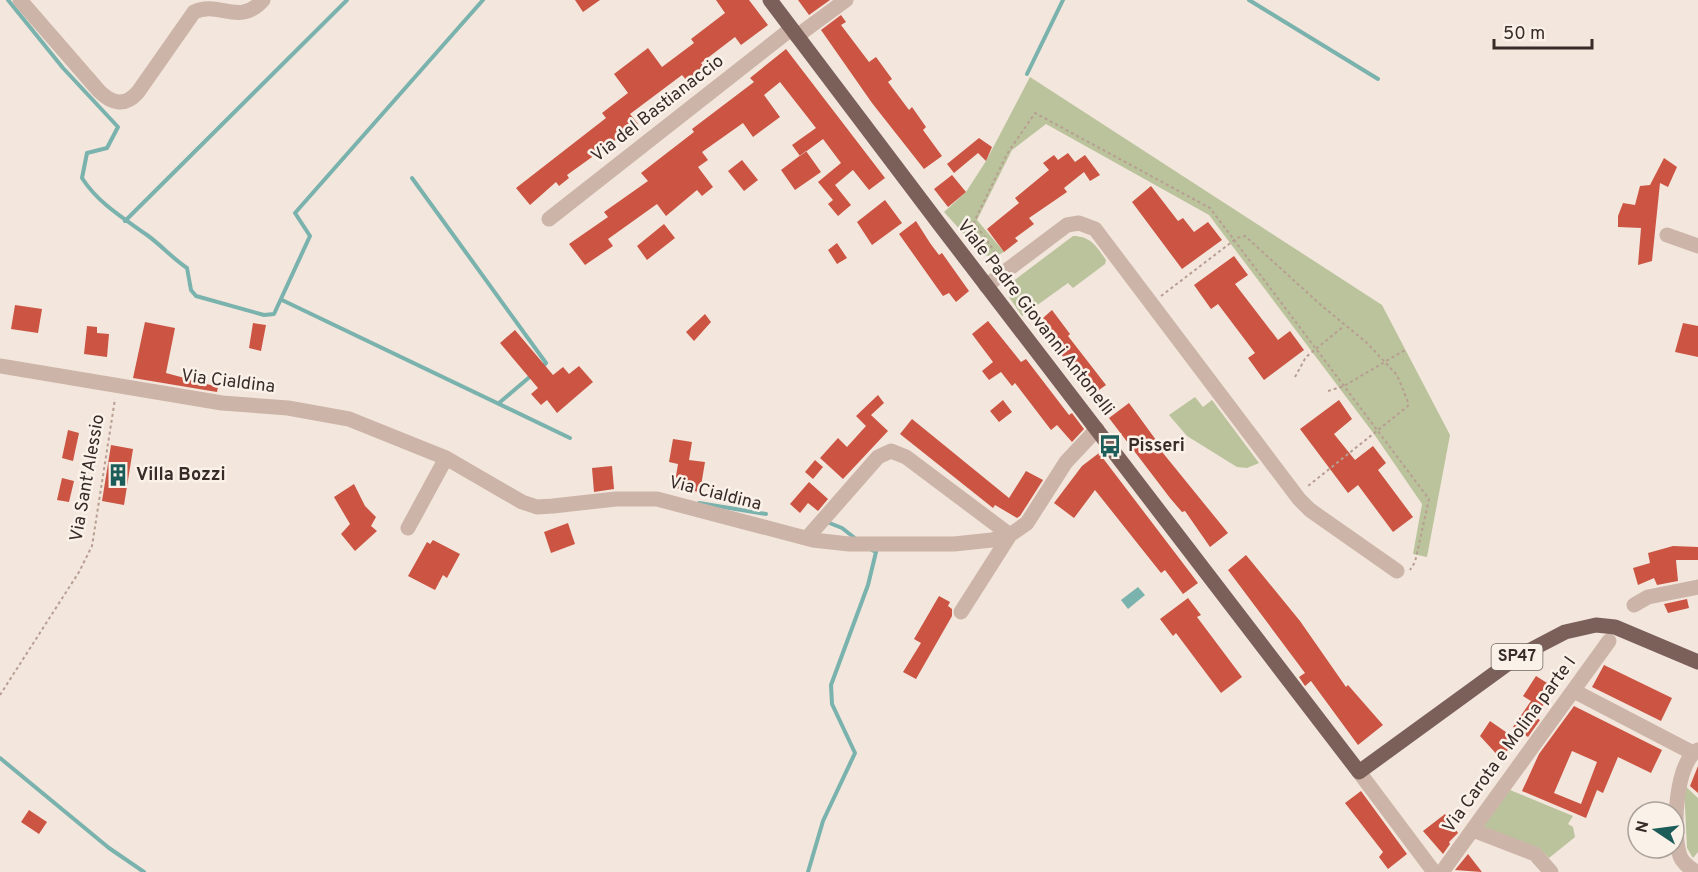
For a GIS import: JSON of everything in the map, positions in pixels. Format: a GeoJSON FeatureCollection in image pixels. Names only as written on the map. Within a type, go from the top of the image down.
{"type":"FeatureCollection","features":[{"type":"Feature","properties":{"kind":"main road","name":"Viale Padre Giovanni Antonelli"},"geometry":{"type":"LineString","coordinates":[[770,0],[1359,772]]}},
{"type":"Feature","properties":{"kind":"main road","name":"SP47"},"geometry":{"type":"LineString","coordinates":[[1359,772],[1517,657],[1565,632],[1584,626],[1615,627],[1698,662]]}},
{"type":"Feature","properties":{"kind":"street"},"geometry":{"type":"LineString","coordinates":[[20,0],[99,91],[112,101],[122,103],[131,100],[138,92],[194,12],[210,7],[241,13],[254,9],[263,0]]}},
{"type":"Feature","properties":{"kind":"street","name":"Via del Bastianaccio"},"geometry":{"type":"LineString","coordinates":[[549,219],[794,32],[846,0]]}},
{"type":"Feature","properties":{"kind":"street"},"geometry":{"type":"LineString","coordinates":[[986,286],[1067,225],[1085,225],[1100,234],[1296,495],[1310,510],[1397,571]]}},
{"type":"Feature","properties":{"kind":"street"},"geometry":{"type":"LineString","coordinates":[[1667,235],[1698,246]]}},
{"type":"Feature","properties":{"kind":"street","name":"Via Cialdina"},"geometry":{"type":"LineString","coordinates":[[0,366],[222,403],[288,408],[349,419],[446,458],[522,502],[537,507],[616,499],[657,499],[807,538],[849,544],[954,544],[1010,535]]}},
{"type":"Feature","properties":{"kind":"street"},"geometry":{"type":"LineString","coordinates":[[961,612],[1010,535],[1027,523],[1066,462],[1097,429]]}},
{"type":"Feature","properties":{"kind":"street"},"geometry":{"type":"LineString","coordinates":[[807,538],[878,457],[891,451],[906,457],[1010,535]]}},
{"type":"Feature","properties":{"kind":"street"},"geometry":{"type":"LineString","coordinates":[[408,528],[446,458]]}},
{"type":"Feature","properties":{"kind":"street"},"geometry":{"type":"LineString","coordinates":[[1634,605],[1648,597],[1698,587]]}},
{"type":"Feature","properties":{"kind":"street","name":"Via Carota e Molina parte I"},"geometry":{"type":"LineString","coordinates":[[1442,872],[1609,641]]}},
{"type":"Feature","properties":{"kind":"street"},"geometry":{"type":"LineString","coordinates":[[1574,691],[1695,751],[1684,765],[1679,784],[1678,849],[1690,868]]}},
{"type":"Feature","properties":{"kind":"street"},"geometry":{"type":"LineString","coordinates":[[1359,772],[1434,872]]}},
{"type":"Feature","properties":{"kind":"street"},"geometry":{"type":"LineString","coordinates":[[1473,830],[1535,854],[1551,872]]}},
{"type":"Feature","properties":{"kind":"path"},"geometry":{"type":"LineString","coordinates":[[1008,270],[974,222],[1007,154],[1035,113],[1210,208],[1429,500],[1413,568],[1408,573],[1397,571]]}},
{"type":"Feature","properties":{"kind":"path"},"geometry":{"type":"LineString","coordinates":[[1152,303],[1234,241],[1242,236],[1250,238],[1344,326],[1366,342],[1397,375],[1408,405],[1296,495]]}},
{"type":"Feature","properties":{"kind":"path"},"geometry":{"type":"LineString","coordinates":[[1295,377],[1301,362],[1344,326]]}},
{"type":"Feature","properties":{"kind":"path"},"geometry":{"type":"LineString","coordinates":[[1328,391],[1344,386],[1405,350]]}},
{"type":"Feature","properties":{"kind":"path","name":"Via Sant'Alessio"},"geometry":{"type":"LineString","coordinates":[[0,695],[79,572],[92,546],[117,385]]}},
{"type":"Feature","properties":{"kind":"green space"},"geometry":{"type":"Polygon","coordinates":[[[1030,77],[1382,305],[1450,435],[1427,557],[1413,554],[1422,504],[1374,434],[1209,215],[1046,124],[1012,150],[977,220],[1004,252],[994,257],[983,255],[944,212],[966,192],[986,161],[1030,77]]]}},
{"type":"Feature","properties":{"kind":"green space"},"geometry":{"type":"Polygon","coordinates":[[[1073,236],[1079,236],[1093,243],[1106,260],[1105,264],[1073,288],[1068,283],[1022,316],[1009,297],[1008,285],[1073,236]]]}},
{"type":"Feature","properties":{"kind":"green space"},"geometry":{"type":"Polygon","coordinates":[[[1195,397],[1203,407],[1212,400],[1259,463],[1247,468],[1237,467],[1187,436],[1169,415],[1195,397]]]}},
{"type":"Feature","properties":{"kind":"green space"},"geometry":{"type":"Polygon","coordinates":[[[1684,785],[1698,798],[1698,852],[1693,858],[1687,848],[1684,785]]]}},
{"type":"Feature","properties":{"kind":"green space"},"geometry":{"type":"Polygon","coordinates":[[[1510,790],[1573,816],[1568,824],[1573,827],[1575,837],[1549,858],[1539,848],[1483,827],[1510,790]]]}},
{"type":"Feature","properties":{"kind":"water"},"geometry":{"type":"Polygon","coordinates":[[[1138,587],[1145,595],[1128,609],[1121,600],[1138,587]]]}},
{"type":"Feature","properties":{"kind":"building"},"geometry":{"type":"Polygon","coordinates":[[[575,0],[600,0],[583,12],[575,0]]]}},
{"type":"Feature","properties":{"kind":"building"},"geometry":{"type":"Polygon","coordinates":[[[716,0],[749,0],[768,25],[741,45],[735,37],[701,63],[706,70],[689,83],[682,75],[630,114],[638,124],[567,175],[569,178],[559,186],[556,182],[530,205],[516,188],[606,118],[602,113],[628,93],[614,74],[648,48],[662,67],[694,43],[691,39],[725,13],[716,0]]]}},
{"type":"Feature","properties":{"kind":"building"},"geometry":{"type":"Polygon","coordinates":[[[798,0],[830,0],[809,15],[798,0]]]}},
{"type":"Feature","properties":{"kind":"building"},"geometry":{"type":"Polygon","coordinates":[[[841,15],[846,22],[841,25],[869,62],[876,57],[892,79],[888,82],[909,110],[912,107],[926,127],[923,130],[942,156],[924,169],[872,103],[821,30],[841,15]]]}},
{"type":"Feature","properties":{"kind":"building"},"geometry":{"type":"Polygon","coordinates":[[[786,49],[885,178],[869,190],[853,170],[835,185],[851,205],[838,216],[828,204],[833,200],[818,182],[841,163],[823,139],[800,156],[792,145],[816,128],[780,82],[764,95],[780,117],[753,137],[743,123],[702,152],[708,160],[698,167],[713,187],[702,196],[697,190],[666,216],[657,204],[608,239],[613,246],[585,265],[569,244],[608,217],[604,212],[648,181],[641,173],[694,132],[692,129],[754,82],[750,78],[786,49]]]}},
{"type":"Feature","properties":{"kind":"building"},"geometry":{"type":"Polygon","coordinates":[[[979,138],[992,147],[986,161],[978,153],[954,173],[947,164],[979,138]]]}},
{"type":"Feature","properties":{"kind":"building"},"geometry":{"type":"Polygon","coordinates":[[[806,151],[821,172],[795,190],[781,170],[806,151]]]}},
{"type":"Feature","properties":{"kind":"building"},"geometry":{"type":"Polygon","coordinates":[[[1068,153],[1075,162],[1085,155],[1100,175],[1090,181],[1084,172],[1064,188],[1067,192],[1029,218],[1034,224],[1015,238],[1018,241],[1004,252],[987,229],[1019,203],[1015,198],[1049,170],[1043,163],[1054,155],[1058,160],[1068,153]]]}},
{"type":"Feature","properties":{"kind":"building"},"geometry":{"type":"Polygon","coordinates":[[[1664,158],[1677,167],[1668,187],[1660,183],[1652,261],[1638,265],[1641,228],[1618,227],[1618,216],[1623,203],[1635,205],[1640,186],[1650,185],[1664,158]]]}},
{"type":"Feature","properties":{"kind":"building"},"geometry":{"type":"Polygon","coordinates":[[[742,160],[758,180],[744,191],[728,171],[742,160]]]}},
{"type":"Feature","properties":{"kind":"building"},"geometry":{"type":"Polygon","coordinates":[[[952,175],[966,192],[948,207],[934,189],[952,175]]]}},
{"type":"Feature","properties":{"kind":"building"},"geometry":{"type":"Polygon","coordinates":[[[1151,186],[1178,221],[1183,218],[1194,232],[1208,222],[1222,240],[1182,269],[1132,202],[1151,186]]]}},
{"type":"Feature","properties":{"kind":"building"},"geometry":{"type":"Polygon","coordinates":[[[885,200],[902,223],[872,245],[857,222],[885,200]]]}},
{"type":"Feature","properties":{"kind":"building"},"geometry":{"type":"Polygon","coordinates":[[[916,221],[939,255],[942,253],[969,291],[956,302],[949,293],[943,296],[899,234],[916,221]]]}},
{"type":"Feature","properties":{"kind":"building"},"geometry":{"type":"Polygon","coordinates":[[[664,224],[675,238],[647,260],[637,246],[664,224]]]}},
{"type":"Feature","properties":{"kind":"building"},"geometry":{"type":"Polygon","coordinates":[[[837,243],[847,258],[837,264],[828,250],[837,243]]]}},
{"type":"Feature","properties":{"kind":"building"},"geometry":{"type":"Polygon","coordinates":[[[1234,256],[1248,275],[1235,284],[1278,340],[1290,331],[1304,350],[1264,380],[1248,358],[1255,353],[1218,304],[1211,309],[1194,285],[1234,256]]]}},
{"type":"Feature","properties":{"kind":"building"},"geometry":{"type":"Polygon","coordinates":[[[15,305],[42,309],[38,333],[11,329],[15,305]]]}},
{"type":"Feature","properties":{"kind":"building"},"geometry":{"type":"Polygon","coordinates":[[[1052,310],[1070,334],[1068,336],[1106,385],[1092,395],[1040,326],[1046,322],[1043,318],[1052,310]]]}},
{"type":"Feature","properties":{"kind":"building"},"geometry":{"type":"Polygon","coordinates":[[[705,314],[711,322],[694,341],[686,332],[705,314]]]}},
{"type":"Feature","properties":{"kind":"building"},"geometry":{"type":"Polygon","coordinates":[[[988,321],[1021,362],[1026,359],[1069,415],[1072,413],[1084,429],[1072,442],[1057,425],[1051,430],[1015,383],[1012,386],[1001,372],[989,380],[982,371],[993,362],[972,334],[988,321]]]}},
{"type":"Feature","properties":{"kind":"building"},"geometry":{"type":"Polygon","coordinates":[[[145,322],[175,328],[166,373],[218,387],[217,392],[133,378],[145,322]]]}},
{"type":"Feature","properties":{"kind":"building"},"geometry":{"type":"Polygon","coordinates":[[[253,323],[266,325],[261,351],[249,348],[253,323]]]}},
{"type":"Feature","properties":{"kind":"building"},"geometry":{"type":"Polygon","coordinates":[[[1683,323],[1698,326],[1698,357],[1675,352],[1683,323]]]}},
{"type":"Feature","properties":{"kind":"building"},"geometry":{"type":"Polygon","coordinates":[[[87,326],[97,327],[97,333],[109,334],[107,357],[84,354],[87,326]]]}},
{"type":"Feature","properties":{"kind":"building"},"geometry":{"type":"Polygon","coordinates":[[[515,330],[553,375],[563,367],[569,374],[579,366],[593,382],[557,413],[547,400],[541,405],[531,394],[538,388],[500,343],[515,330]]]}},
{"type":"Feature","properties":{"kind":"building"},"geometry":{"type":"Polygon","coordinates":[[[878,395],[884,403],[871,415],[888,431],[843,479],[820,458],[838,438],[847,447],[866,426],[856,416],[878,395]]]}},
{"type":"Feature","properties":{"kind":"building"},"geometry":{"type":"Polygon","coordinates":[[[1003,400],[1012,412],[999,422],[990,411],[1003,400]]]}},
{"type":"Feature","properties":{"kind":"building"},"geometry":{"type":"Polygon","coordinates":[[[1339,400],[1352,419],[1334,434],[1355,460],[1373,446],[1386,463],[1378,470],[1413,517],[1393,532],[1358,485],[1348,493],[1300,429],[1339,400]]]}},
{"type":"Feature","properties":{"kind":"building"},"geometry":{"type":"Polygon","coordinates":[[[1129,403],[1156,440],[1154,442],[1228,533],[1210,547],[1185,511],[1182,512],[1170,498],[1109,418],[1129,403]]]}},
{"type":"Feature","properties":{"kind":"building"},"geometry":{"type":"Polygon","coordinates":[[[912,419],[1009,498],[1026,471],[1043,480],[1020,516],[1017,518],[995,505],[993,508],[900,434],[912,419]]]}},
{"type":"Feature","properties":{"kind":"building"},"geometry":{"type":"Polygon","coordinates":[[[68,430],[79,433],[73,461],[62,458],[68,430]]]}},
{"type":"Feature","properties":{"kind":"building"},"geometry":{"type":"Polygon","coordinates":[[[673,439],[692,442],[689,460],[705,462],[700,492],[674,488],[678,464],[669,462],[673,439]]]}},
{"type":"Feature","properties":{"kind":"building","name":"Villa Bozzi"},"geometry":{"type":"Polygon","coordinates":[[[111,445],[133,449],[124,505],[102,501],[111,445]]]}},
{"type":"Feature","properties":{"kind":"building"},"geometry":{"type":"Polygon","coordinates":[[[1099,453],[1198,583],[1183,594],[1165,570],[1161,573],[1095,490],[1074,518],[1054,503],[1082,466],[1099,453]]]}},
{"type":"Feature","properties":{"kind":"building"},"geometry":{"type":"Polygon","coordinates":[[[815,460],[823,467],[813,479],[805,472],[815,460]]]}},
{"type":"Feature","properties":{"kind":"building"},"geometry":{"type":"Polygon","coordinates":[[[612,466],[614,489],[594,492],[592,468],[612,466]]]}},
{"type":"Feature","properties":{"kind":"building"},"geometry":{"type":"Polygon","coordinates":[[[62,478],[74,481],[69,502],[57,500],[62,478]]]}},
{"type":"Feature","properties":{"kind":"building"},"geometry":{"type":"Polygon","coordinates":[[[809,482],[828,499],[818,511],[808,503],[800,513],[790,504],[809,482]]]}},
{"type":"Feature","properties":{"kind":"building"},"geometry":{"type":"Polygon","coordinates":[[[354,484],[365,506],[376,517],[371,526],[377,531],[355,551],[341,534],[350,524],[334,497],[354,484]]]}},
{"type":"Feature","properties":{"kind":"building"},"geometry":{"type":"Polygon","coordinates":[[[568,523],[575,544],[551,553],[544,532],[568,523]]]}},
{"type":"Feature","properties":{"kind":"building"},"geometry":{"type":"Polygon","coordinates":[[[433,540],[460,554],[447,578],[443,575],[435,590],[408,576],[427,542],[430,544],[433,540]]]}},
{"type":"Feature","properties":{"kind":"building"},"geometry":{"type":"Polygon","coordinates":[[[1673,546],[1698,547],[1698,560],[1676,560],[1678,581],[1657,585],[1654,578],[1638,585],[1633,568],[1650,563],[1648,553],[1673,546]]]}},
{"type":"Feature","properties":{"kind":"building"},"geometry":{"type":"Polygon","coordinates":[[[1246,555],[1300,621],[1346,687],[1348,685],[1383,725],[1358,745],[1311,681],[1305,686],[1299,677],[1305,673],[1228,570],[1246,555]]]}},
{"type":"Feature","properties":{"kind":"building"},"geometry":{"type":"Polygon","coordinates":[[[939,596],[950,602],[948,606],[952,609],[952,616],[916,679],[903,672],[921,643],[914,639],[939,596]]]}},
{"type":"Feature","properties":{"kind":"building"},"geometry":{"type":"Polygon","coordinates":[[[1188,598],[1201,615],[1197,617],[1242,677],[1221,693],[1176,633],[1173,636],[1160,619],[1188,598]]]}},
{"type":"Feature","properties":{"kind":"building"},"geometry":{"type":"Polygon","coordinates":[[[1687,599],[1689,608],[1668,613],[1664,604],[1687,599]]]}},
{"type":"Feature","properties":{"kind":"building"},"geometry":{"type":"Polygon","coordinates":[[[1604,665],[1672,698],[1661,721],[1592,687],[1604,665]]]}},
{"type":"Feature","properties":{"kind":"building"},"geometry":{"type":"Polygon","coordinates":[[[1536,676],[1555,688],[1535,717],[1540,720],[1528,737],[1513,727],[1531,701],[1523,696],[1536,676]]]}},
{"type":"Feature","properties":{"kind":"building"},"geometry":{"type":"Polygon","coordinates":[[[1574,706],[1662,750],[1651,773],[1618,757],[1603,793],[1597,790],[1586,818],[1522,791],[1539,754],[1574,706]],[[1572,751],[1554,793],[1581,804],[1597,762],[1572,751]]]}},
{"type":"Feature","properties":{"kind":"building"},"geometry":{"type":"Polygon","coordinates":[[[1490,721],[1516,739],[1501,759],[1480,736],[1490,721]]]}},
{"type":"Feature","properties":{"kind":"building"},"geometry":{"type":"Polygon","coordinates":[[[1698,766],[1698,793],[1690,786],[1698,766]]]}},
{"type":"Feature","properties":{"kind":"building"},"geometry":{"type":"Polygon","coordinates":[[[1361,791],[1407,854],[1388,869],[1379,857],[1383,852],[1345,803],[1361,791]]]}},
{"type":"Feature","properties":{"kind":"building"},"geometry":{"type":"Polygon","coordinates":[[[29,810],[47,822],[39,834],[21,822],[29,810]]]}},
{"type":"Feature","properties":{"kind":"building"},"geometry":{"type":"Polygon","coordinates":[[[1445,814],[1458,833],[1449,842],[1443,854],[1423,831],[1445,814]]]}},
{"type":"Feature","properties":{"kind":"building"},"geometry":{"type":"Polygon","coordinates":[[[1468,854],[1482,872],[1455,870],[1468,854]]]}},
{"type":"Feature","properties":{"kind":"waterway"},"geometry":{"type":"LineString","coordinates":[[8,0],[63,68],[118,127],[107,148],[87,153],[82,178],[88,187],[112,210],[187,268],[191,290],[196,296],[264,315],[274,314],[310,236],[295,213],[483,0]]}},
{"type":"Feature","properties":{"kind":"waterway"},"geometry":{"type":"LineString","coordinates":[[125,221],[347,0]]}},
{"type":"Feature","properties":{"kind":"waterway"},"geometry":{"type":"LineString","coordinates":[[1027,74],[1063,0]]}},
{"type":"Feature","properties":{"kind":"waterway"},"geometry":{"type":"LineString","coordinates":[[1249,0],[1378,79]]}},
{"type":"Feature","properties":{"kind":"waterway"},"geometry":{"type":"LineString","coordinates":[[412,178],[546,363],[541,368]]}},
{"type":"Feature","properties":{"kind":"waterway"},"geometry":{"type":"LineString","coordinates":[[282,300],[570,438]]}},
{"type":"Feature","properties":{"kind":"waterway"},"geometry":{"type":"LineString","coordinates":[[499,403],[532,375]]}},
{"type":"Feature","properties":{"kind":"waterway"},"geometry":{"type":"LineString","coordinates":[[699,503],[766,514]]}},
{"type":"Feature","properties":{"kind":"waterway"},"geometry":{"type":"LineString","coordinates":[[827,522],[842,528],[856,539]]}},
{"type":"Feature","properties":{"kind":"waterway"},"geometry":{"type":"LineString","coordinates":[[808,872],[823,821],[855,753],[832,704],[831,685],[868,585],[876,552],[872,550]]}},
{"type":"Feature","properties":{"kind":"waterway"},"geometry":{"type":"LineString","coordinates":[[0,758],[109,848],[144,872]]}},
{"type":"Feature","properties":{"kind":"place","name":"Pisseri"},"geometry":{"type":"Point","coordinates":[1110,446]}},
{"type":"Feature","properties":{"kind":"place","name":"Villa Bozzi"},"geometry":{"type":"Point","coordinates":[118,475]}}]}
